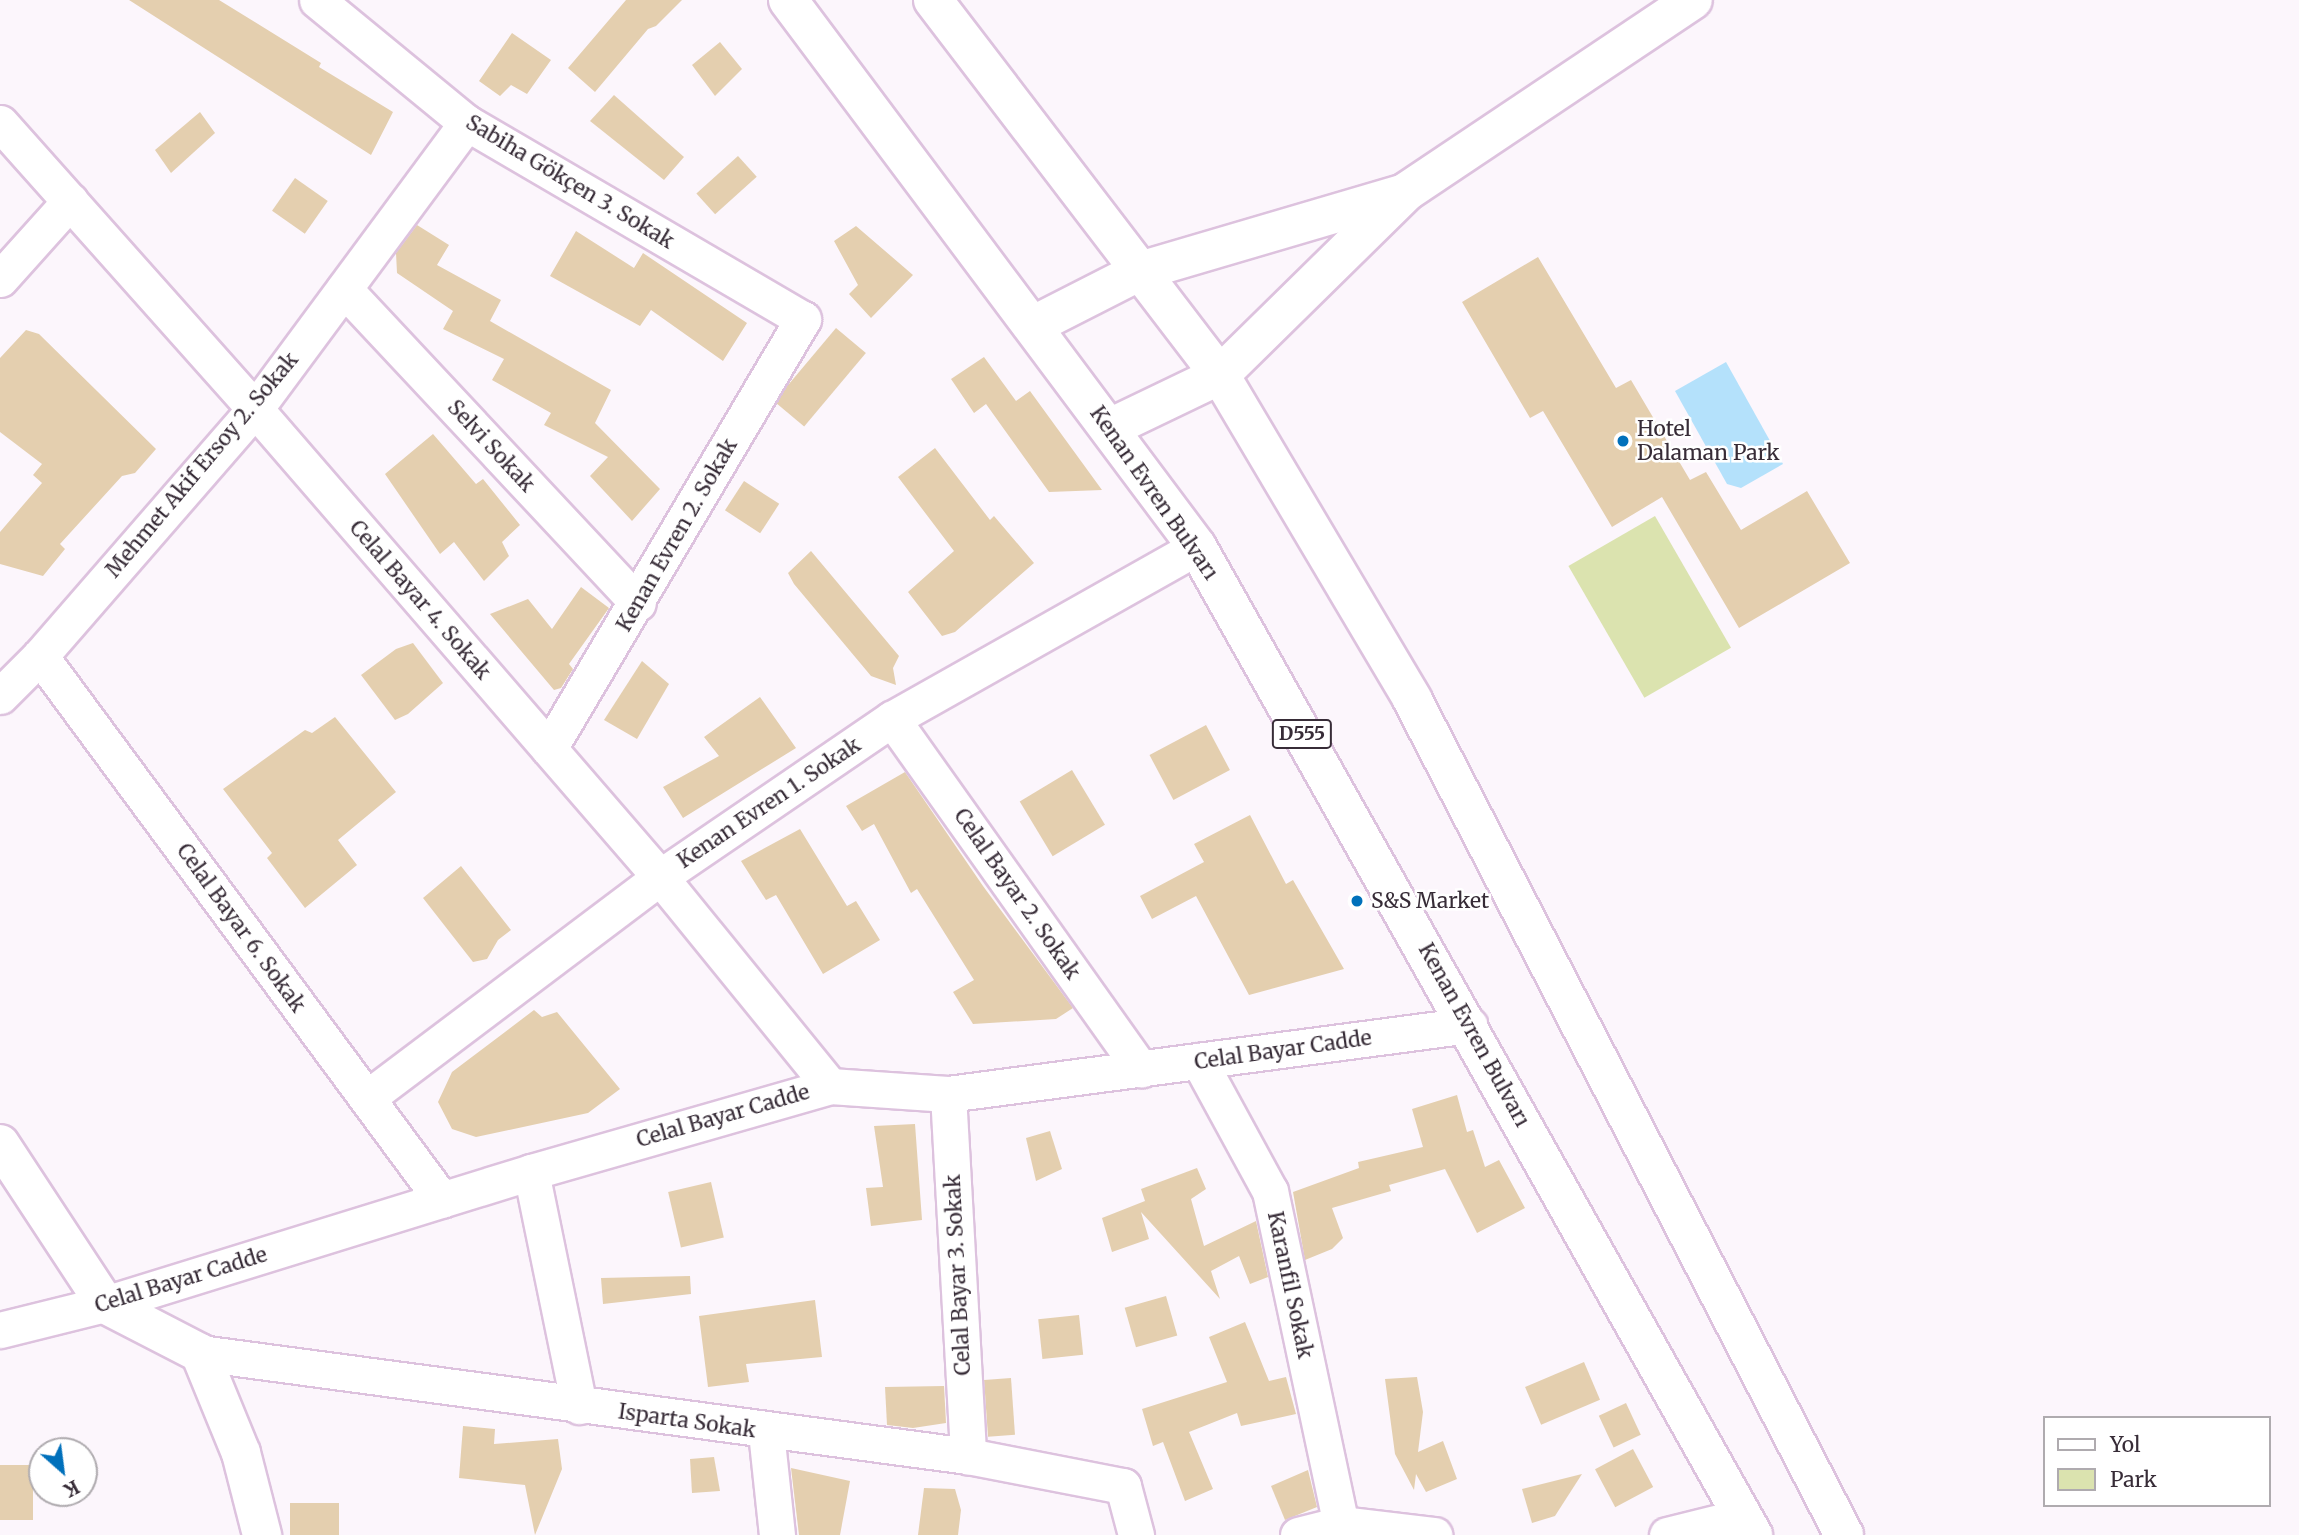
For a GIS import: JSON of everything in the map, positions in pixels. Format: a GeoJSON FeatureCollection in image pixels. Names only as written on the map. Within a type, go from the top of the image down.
{"type":"FeatureCollection","features":[{"type":"Feature","properties":{"kind":"main road","name":"Kenan Evren Bulvarı"},"geometry":{"type":"LineString","coordinates":[[788,0],[1034,325],[1197,548],[1469,1025],[1748,1526]]}},
{"type":"Feature","properties":{"kind":"main road"},"geometry":{"type":"LineString","coordinates":[[933,0],[1220,375],[1412,699],[1844,1535]]}},
{"type":"Feature","properties":{"kind":"main road"},"geometry":{"type":"LineString","coordinates":[[1110,428],[1220,375],[1406,192],[1693,0]]}},
{"type":"Feature","properties":{"kind":"main road"},"geometry":{"type":"LineString","coordinates":[[1034,325],[1140,271],[1406,192]]}},
{"type":"Feature","properties":{"kind":"main road"},"geometry":{"type":"LineString","coordinates":[[0,1144],[105,1304],[200,1353],[241,1453],[262,1535]]}},
{"type":"Feature","properties":{"kind":"street","name":"Sabiha Gökçen 3. Sokak"},"geometry":{"type":"LineString","coordinates":[[317,0],[467,123],[803,318]]}},
{"type":"Feature","properties":{"kind":"street","name":"Celal Bayar 4. Sokak"},"geometry":{"type":"LineString","coordinates":[[0,123],[255,409],[660,877],[830,1086]]}},
{"type":"Feature","properties":{"kind":"street","name":"Mehmet Akif Ersoy 2. Sokak"},"geometry":{"type":"LineString","coordinates":[[0,696],[40,656],[255,409],[467,123]]}},
{"type":"Feature","properties":{"kind":"street"},"geometry":{"type":"LineString","coordinates":[[0,279],[70,201]]}},
{"type":"Feature","properties":{"kind":"street","name":"Selvi Sokak"},"geometry":{"type":"LineString","coordinates":[[344,289],[638,603]]}},
{"type":"Feature","properties":{"kind":"street","name":"Kenan Evren 2. Sokak"},"geometry":{"type":"LineString","coordinates":[[549,750],[638,603],[803,318]]}},
{"type":"Feature","properties":{"kind":"street","name":"Kenan Evren 1. Sokak"},"geometry":{"type":"LineString","coordinates":[[367,1098],[660,877],[892,719],[1197,548]]}},
{"type":"Feature","properties":{"kind":"street","name":"Celal Bayar 6. Sokak"},"geometry":{"type":"LineString","coordinates":[[40,656],[442,1200]]}},
{"type":"Feature","properties":{"kind":"street","name":"Celal Bayar 2. Sokak"},"geometry":{"type":"LineString","coordinates":[[892,719],[1142,1069]]}},
{"type":"Feature","properties":{"kind":"street","name":"Celal Bayar Cadde"},"geometry":{"type":"LineString","coordinates":[[0,1330],[105,1304],[531,1172],[830,1086],[948,1094],[1469,1025]]}},
{"type":"Feature","properties":{"kind":"street","name":"Karanfil Sokak"},"geometry":{"type":"LineString","coordinates":[[1199,1061],[1270,1191],[1341,1524]]}},
{"type":"Feature","properties":{"kind":"street","name":"Celal Bayar 3. Sokak"},"geometry":{"type":"LineString","coordinates":[[948,1094],[968,1456]]}},
{"type":"Feature","properties":{"kind":"street"},"geometry":{"type":"LineString","coordinates":[[531,1172],[579,1406]]}},
{"type":"Feature","properties":{"kind":"street","name":"Isparta Sokak"},"geometry":{"type":"LineString","coordinates":[[200,1353],[766,1432],[968,1456],[1123,1486],[1136,1535]]}},
{"type":"Feature","properties":{"kind":"street"},"geometry":{"type":"LineString","coordinates":[[766,1432],[777,1535]]}},
{"type":"Feature","properties":{"kind":"street"},"geometry":{"type":"LineString","coordinates":[[1298,1535],[1341,1524],[1434,1535]]}},
{"type":"Feature","properties":{"kind":"street"},"geometry":{"type":"LineString","coordinates":[[1667,1535],[1748,1526]]}},
{"type":"Feature","properties":{"kind":"green space"},"geometry":{"type":"Polygon","coordinates":[[[1655,516],[1731,648],[1644,698],[1568,566],[1655,516]]]}},
{"type":"Feature","properties":{"kind":"water"},"geometry":{"type":"Polygon","coordinates":[[[1726,362],[1783,464],[1741,488],[1727,484],[1675,391],[1726,362]]]}},
{"type":"Feature","properties":{"kind":"building"},"geometry":{"type":"Polygon","coordinates":[[[129,0],[219,0],[321,63],[319,67],[393,112],[371,155],[129,0]]]}},
{"type":"Feature","properties":{"kind":"building"},"geometry":{"type":"Polygon","coordinates":[[[626,0],[682,0],[656,26],[648,29],[595,92],[568,68],[626,0]]]}},
{"type":"Feature","properties":{"kind":"building"},"geometry":{"type":"Polygon","coordinates":[[[512,33],[551,60],[527,94],[511,85],[500,96],[479,81],[512,33]]]}},
{"type":"Feature","properties":{"kind":"building"},"geometry":{"type":"Polygon","coordinates":[[[720,42],[742,69],[715,96],[692,65],[720,42]]]}},
{"type":"Feature","properties":{"kind":"building"},"geometry":{"type":"Polygon","coordinates":[[[614,95],[684,157],[664,180],[590,121],[614,95]]]}},
{"type":"Feature","properties":{"kind":"building"},"geometry":{"type":"Polygon","coordinates":[[[200,112],[215,133],[171,173],[155,150],[200,112]]]}},
{"type":"Feature","properties":{"kind":"building"},"geometry":{"type":"Polygon","coordinates":[[[738,156],[757,177],[715,214],[696,193],[738,156]]]}},
{"type":"Feature","properties":{"kind":"building"},"geometry":{"type":"Polygon","coordinates":[[[295,178],[328,201],[305,234],[272,211],[295,178]]]}},
{"type":"Feature","properties":{"kind":"building"},"geometry":{"type":"Polygon","coordinates":[[[417,225],[449,245],[437,265],[501,300],[490,321],[611,390],[595,423],[660,489],[632,521],[590,476],[608,457],[544,425],[551,413],[492,380],[504,359],[443,329],[453,311],[397,273],[396,253],[417,225]]]}},
{"type":"Feature","properties":{"kind":"building"},"geometry":{"type":"Polygon","coordinates":[[[856,226],[913,275],[871,318],[849,294],[858,285],[834,241],[856,226]]]}},
{"type":"Feature","properties":{"kind":"building"},"geometry":{"type":"Polygon","coordinates":[[[576,231],[634,268],[643,253],[747,323],[723,361],[651,310],[640,326],[550,276],[576,231]]]}},
{"type":"Feature","properties":{"kind":"building"},"geometry":{"type":"Polygon","coordinates":[[[1538,257],[1616,388],[1631,380],[1690,480],[1706,472],[1741,530],[1807,491],[1850,563],[1739,628],[1662,497],[1612,527],[1543,411],[1530,418],[1462,302],[1538,257]]]}},
{"type":"Feature","properties":{"kind":"building"},"geometry":{"type":"Polygon","coordinates":[[[836,328],[866,353],[804,427],[774,402],[836,328]]]}},
{"type":"Feature","properties":{"kind":"building"},"geometry":{"type":"Polygon","coordinates":[[[26,330],[39,334],[156,449],[135,473],[122,476],[60,544],[65,549],[43,576],[0,564],[0,532],[42,483],[33,475],[42,464],[0,432],[0,358],[26,330]]]}},
{"type":"Feature","properties":{"kind":"building"},"geometry":{"type":"Polygon","coordinates":[[[984,357],[1016,401],[1030,391],[1102,490],[1049,492],[986,404],[974,413],[951,379],[984,357]]]}},
{"type":"Feature","properties":{"kind":"building"},"geometry":{"type":"Polygon","coordinates":[[[433,434],[476,484],[483,479],[520,525],[502,542],[509,556],[484,581],[454,542],[440,554],[385,474],[433,434]]]}},
{"type":"Feature","properties":{"kind":"building"},"geometry":{"type":"Polygon","coordinates":[[[935,448],[990,520],[994,516],[1034,563],[955,632],[942,636],[908,592],[954,551],[898,477],[935,448]]]}},
{"type":"Feature","properties":{"kind":"building"},"geometry":{"type":"Polygon","coordinates":[[[744,481],[779,504],[760,533],[725,510],[744,481]]]}},
{"type":"Feature","properties":{"kind":"building"},"geometry":{"type":"Polygon","coordinates":[[[811,551],[899,656],[893,668],[896,685],[871,676],[794,584],[788,573],[811,551]]]}},
{"type":"Feature","properties":{"kind":"building"},"geometry":{"type":"Polygon","coordinates":[[[581,587],[609,608],[569,664],[573,669],[561,688],[554,690],[490,614],[528,599],[552,629],[581,587]]]}},
{"type":"Feature","properties":{"kind":"building"},"geometry":{"type":"Polygon","coordinates":[[[413,643],[443,683],[408,714],[395,720],[361,675],[396,649],[413,643]]]}},
{"type":"Feature","properties":{"kind":"building"},"geometry":{"type":"Polygon","coordinates":[[[642,661],[669,684],[637,739],[604,720],[642,661]]]}},
{"type":"Feature","properties":{"kind":"building"},"geometry":{"type":"Polygon","coordinates":[[[760,697],[796,748],[683,818],[663,787],[719,756],[704,737],[760,697]]]}},
{"type":"Feature","properties":{"kind":"building"},"geometry":{"type":"Polygon","coordinates":[[[335,717],[396,792],[338,840],[357,865],[305,908],[267,858],[272,853],[223,789],[305,730],[312,733],[335,717]]]}},
{"type":"Feature","properties":{"kind":"building"},"geometry":{"type":"Polygon","coordinates":[[[1206,725],[1230,770],[1173,800],[1149,755],[1206,725]]]}},
{"type":"Feature","properties":{"kind":"building"},"geometry":{"type":"Polygon","coordinates":[[[1072,770],[1105,825],[1053,856],[1020,801],[1072,770]]]}},
{"type":"Feature","properties":{"kind":"building"},"geometry":{"type":"Polygon","coordinates":[[[905,772],[983,886],[1073,1008],[1056,1019],[973,1024],[953,992],[974,980],[917,889],[911,893],[874,824],[862,831],[846,806],[905,772]]]}},
{"type":"Feature","properties":{"kind":"building"},"geometry":{"type":"Polygon","coordinates":[[[1250,815],[1286,884],[1293,880],[1344,969],[1249,995],[1196,896],[1152,919],[1140,896],[1204,862],[1194,844],[1250,815]]]}},
{"type":"Feature","properties":{"kind":"building"},"geometry":{"type":"Polygon","coordinates":[[[800,829],[847,906],[856,901],[880,940],[823,974],[776,895],[766,900],[741,861],[800,829]]]}},
{"type":"Feature","properties":{"kind":"building"},"geometry":{"type":"Polygon","coordinates":[[[461,866],[511,930],[498,940],[487,959],[473,962],[423,898],[461,866]]]}},
{"type":"Feature","properties":{"kind":"building"},"geometry":{"type":"Polygon","coordinates":[[[534,1010],[542,1017],[557,1012],[620,1089],[588,1113],[476,1137],[452,1129],[438,1102],[452,1072],[534,1010]]]}},
{"type":"Feature","properties":{"kind":"building"},"geometry":{"type":"Polygon","coordinates":[[[1457,1095],[1467,1132],[1473,1130],[1485,1167],[1499,1160],[1525,1208],[1477,1233],[1445,1169],[1389,1185],[1391,1191],[1332,1208],[1343,1238],[1332,1249],[1305,1260],[1293,1192],[1359,1168],[1358,1162],[1423,1147],[1412,1109],[1457,1095]]]}},
{"type":"Feature","properties":{"kind":"building"},"geometry":{"type":"Polygon","coordinates":[[[915,1124],[922,1220],[871,1226],[866,1188],[883,1187],[874,1126],[915,1124]]]}},
{"type":"Feature","properties":{"kind":"building"},"geometry":{"type":"Polygon","coordinates":[[[1050,1131],[1062,1169],[1036,1181],[1026,1138],[1050,1131]]]}},
{"type":"Feature","properties":{"kind":"building"},"geometry":{"type":"Polygon","coordinates":[[[1197,1168],[1206,1189],[1191,1199],[1204,1246],[1256,1221],[1268,1277],[1250,1284],[1239,1256],[1211,1271],[1220,1299],[1141,1212],[1149,1239],[1112,1252],[1102,1218],[1145,1201],[1141,1189],[1197,1168]]]}},
{"type":"Feature","properties":{"kind":"building"},"geometry":{"type":"Polygon","coordinates":[[[711,1182],[724,1238],[681,1247],[668,1192],[711,1182]]]}},
{"type":"Feature","properties":{"kind":"building"},"geometry":{"type":"Polygon","coordinates":[[[690,1276],[691,1294],[603,1304],[601,1278],[690,1276]]]}},
{"type":"Feature","properties":{"kind":"building"},"geometry":{"type":"Polygon","coordinates":[[[1166,1296],[1177,1335],[1136,1347],[1125,1308],[1166,1296]]]}},
{"type":"Feature","properties":{"kind":"building"},"geometry":{"type":"Polygon","coordinates":[[[815,1300],[822,1357],[746,1364],[749,1382],[708,1387],[699,1316],[815,1300]]]}},
{"type":"Feature","properties":{"kind":"building"},"geometry":{"type":"Polygon","coordinates":[[[1079,1315],[1083,1355],[1042,1359],[1038,1319],[1079,1315]]]}},
{"type":"Feature","properties":{"kind":"building"},"geometry":{"type":"Polygon","coordinates":[[[1245,1322],[1269,1381],[1286,1377],[1296,1414],[1241,1426],[1237,1413],[1189,1432],[1213,1489],[1185,1501],[1163,1442],[1153,1446],[1142,1409],[1227,1382],[1209,1337],[1245,1322]]]}},
{"type":"Feature","properties":{"kind":"building"},"geometry":{"type":"Polygon","coordinates":[[[1584,1362],[1600,1400],[1541,1425],[1525,1387],[1584,1362]]]}},
{"type":"Feature","properties":{"kind":"building"},"geometry":{"type":"Polygon","coordinates":[[[1417,1377],[1423,1412],[1418,1452],[1443,1441],[1457,1479],[1426,1492],[1416,1474],[1414,1490],[1395,1454],[1385,1379],[1417,1377]]]}},
{"type":"Feature","properties":{"kind":"building"},"geometry":{"type":"Polygon","coordinates":[[[1011,1378],[1015,1435],[988,1437],[984,1380],[1011,1378]]]}},
{"type":"Feature","properties":{"kind":"building"},"geometry":{"type":"Polygon","coordinates":[[[944,1386],[946,1423],[913,1428],[887,1425],[885,1387],[944,1386]]]}},
{"type":"Feature","properties":{"kind":"building"},"geometry":{"type":"Polygon","coordinates":[[[1626,1403],[1641,1435],[1614,1447],[1599,1416],[1626,1403]]]}},
{"type":"Feature","properties":{"kind":"building"},"geometry":{"type":"Polygon","coordinates":[[[463,1426],[495,1429],[494,1444],[558,1439],[562,1469],[535,1535],[525,1485],[459,1478],[463,1426]]]}},
{"type":"Feature","properties":{"kind":"building"},"geometry":{"type":"Polygon","coordinates":[[[1633,1449],[1653,1487],[1615,1507],[1595,1469],[1633,1449]]]}},
{"type":"Feature","properties":{"kind":"building"},"geometry":{"type":"Polygon","coordinates":[[[714,1457],[720,1491],[692,1493],[690,1459],[714,1457]]]}},
{"type":"Feature","properties":{"kind":"building"},"geometry":{"type":"Polygon","coordinates":[[[0,1465],[28,1465],[28,1507],[33,1507],[33,1520],[0,1520],[0,1465]]]}},
{"type":"Feature","properties":{"kind":"building"},"geometry":{"type":"Polygon","coordinates":[[[791,1468],[850,1481],[840,1535],[799,1535],[791,1468]]]}},
{"type":"Feature","properties":{"kind":"building"},"geometry":{"type":"Polygon","coordinates":[[[1308,1470],[1317,1507],[1285,1520],[1271,1486],[1308,1470]]]}},
{"type":"Feature","properties":{"kind":"building"},"geometry":{"type":"Polygon","coordinates":[[[1582,1474],[1555,1516],[1532,1523],[1522,1489],[1582,1474]]]}},
{"type":"Feature","properties":{"kind":"building"},"geometry":{"type":"Polygon","coordinates":[[[924,1488],[955,1489],[961,1510],[958,1535],[918,1535],[924,1488]]]}},
{"type":"Feature","properties":{"kind":"building"},"geometry":{"type":"Polygon","coordinates":[[[290,1503],[339,1503],[339,1535],[290,1535],[290,1503]]]}},
{"type":"Feature","properties":{"kind":"place","name":"Hotel Dalaman Park"},"geometry":{"type":"Point","coordinates":[1623,441]}},
{"type":"Feature","properties":{"kind":"place","name":"S&S Market"},"geometry":{"type":"Point","coordinates":[1357,901]}}]}
